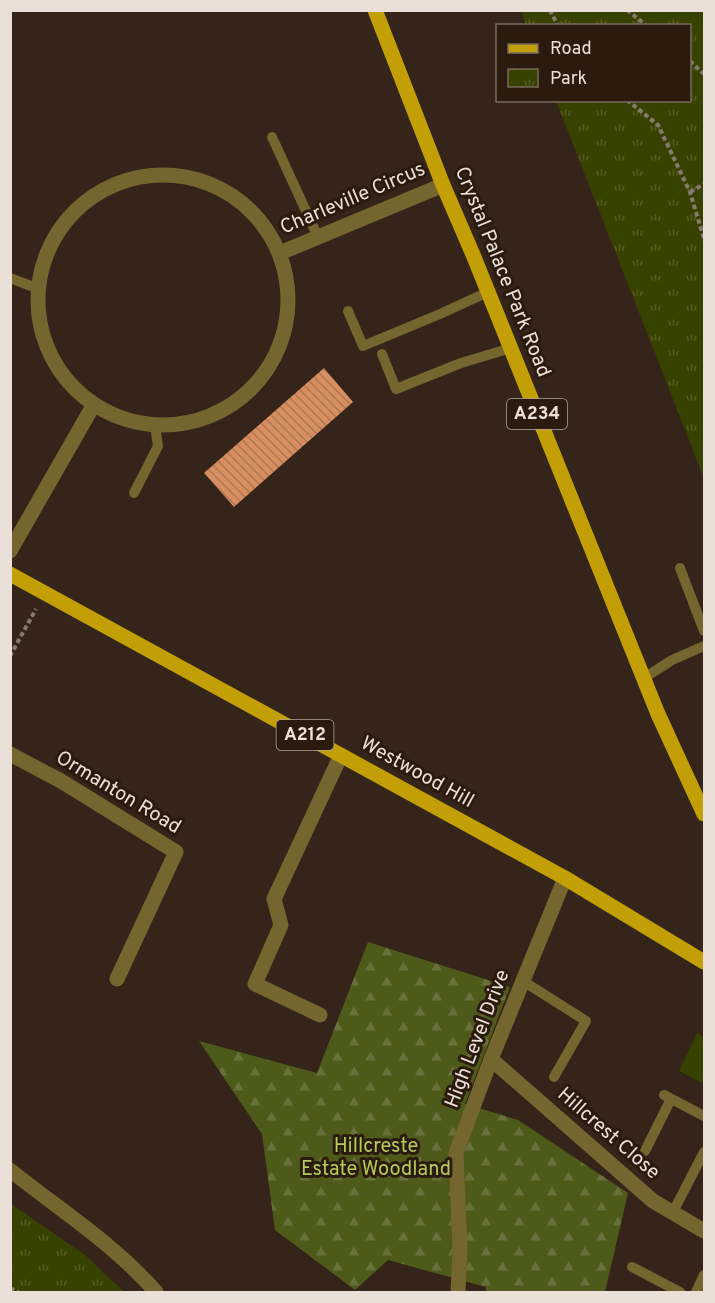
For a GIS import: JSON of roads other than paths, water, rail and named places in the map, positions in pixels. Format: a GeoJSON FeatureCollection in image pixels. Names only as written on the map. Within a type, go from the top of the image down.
{"type":"FeatureCollection","features":[{"type":"Feature","properties":{"kind":"main road","name":"Crystal Palace Park Road"},"geometry":{"type":"LineString","coordinates":[[375,10],[442,185],[511,348],[644,678],[705,814]]}},
{"type":"Feature","properties":{"kind":"main road","name":"Westwood Hill"},"geometry":{"type":"LineString","coordinates":[[10,574],[565,878],[705,962]]}},
{"type":"Feature","properties":{"kind":"street","name":"Charleville Circus"},"geometry":{"type":"LineString","coordinates":[[169,174],[200,179],[245,204],[266,226],[280,253],[290,296],[288,323],[273,364],[253,390],[229,408],[199,421],[164,426],[155,425],[121,419],[93,406],[64,378],[44,339],[38,308],[39,289],[40,273],[49,246],[63,223],[91,197],[138,177],[169,174]]}},
{"type":"Feature","properties":{"kind":"street","name":"Charleville Circus"},"geometry":{"type":"LineString","coordinates":[[280,253],[442,185]]}},
{"type":"Feature","properties":{"kind":"street"},"geometry":{"type":"LineString","coordinates":[[10,551],[93,406]]}},
{"type":"Feature","properties":{"kind":"street","name":"Ormanton Road"},"geometry":{"type":"LineString","coordinates":[[10,754],[61,781],[176,852],[117,979]]}},
{"type":"Feature","properties":{"kind":"street"},"geometry":{"type":"LineString","coordinates":[[320,1015],[255,984],[281,926],[274,899],[341,755]]}},
{"type":"Feature","properties":{"kind":"street","name":"High Level Drive"},"geometry":{"type":"LineString","coordinates":[[458,1293],[460,1249],[456,1153],[491,1059],[565,878]]}},
{"type":"Feature","properties":{"kind":"street","name":"Hillcrest Close"},"geometry":{"type":"LineString","coordinates":[[491,1059],[653,1201],[705,1231]]}},
{"type":"Feature","properties":{"kind":"street"},"geometry":{"type":"LineString","coordinates":[[10,1170],[104,1241],[136,1270],[156,1293]]}},
{"type":"Feature","properties":{"kind":"lane"},"geometry":{"type":"LineString","coordinates":[[272,137],[318,237]]}},
{"type":"Feature","properties":{"kind":"lane"},"geometry":{"type":"LineString","coordinates":[[10,278],[39,289]]}},
{"type":"Feature","properties":{"kind":"lane"},"geometry":{"type":"LineString","coordinates":[[348,311],[363,346],[488,292]]}},
{"type":"Feature","properties":{"kind":"lane"},"geometry":{"type":"LineString","coordinates":[[382,354],[396,389],[461,363],[511,348]]}},
{"type":"Feature","properties":{"kind":"lane"},"geometry":{"type":"LineString","coordinates":[[134,493],[158,446],[155,425]]}},
{"type":"Feature","properties":{"kind":"lane"},"geometry":{"type":"LineString","coordinates":[[680,568],[705,631]]}},
{"type":"Feature","properties":{"kind":"lane"},"geometry":{"type":"LineString","coordinates":[[644,678],[672,660],[705,646]]}},
{"type":"Feature","properties":{"kind":"lane"},"geometry":{"type":"LineString","coordinates":[[523,981],[586,1021],[554,1077]]}},
{"type":"Feature","properties":{"kind":"lane"},"geometry":{"type":"LineString","coordinates":[[645,1151],[668,1097],[705,1116]]}},
{"type":"Feature","properties":{"kind":"lane"},"geometry":{"type":"LineString","coordinates":[[673,1212],[705,1152]]}},
{"type":"Feature","properties":{"kind":"lane"},"geometry":{"type":"LineString","coordinates":[[632,1267],[680,1293]]}},
{"type":"Feature","properties":{"kind":"lane"},"geometry":{"type":"LineString","coordinates":[[696,1293],[705,1275]]}},
{"type":"Feature","properties":{"kind":"park label","name":"Hillcreste Estate Woodland"},"geometry":{"type":"Point","coordinates":[376,1158]}}]}
